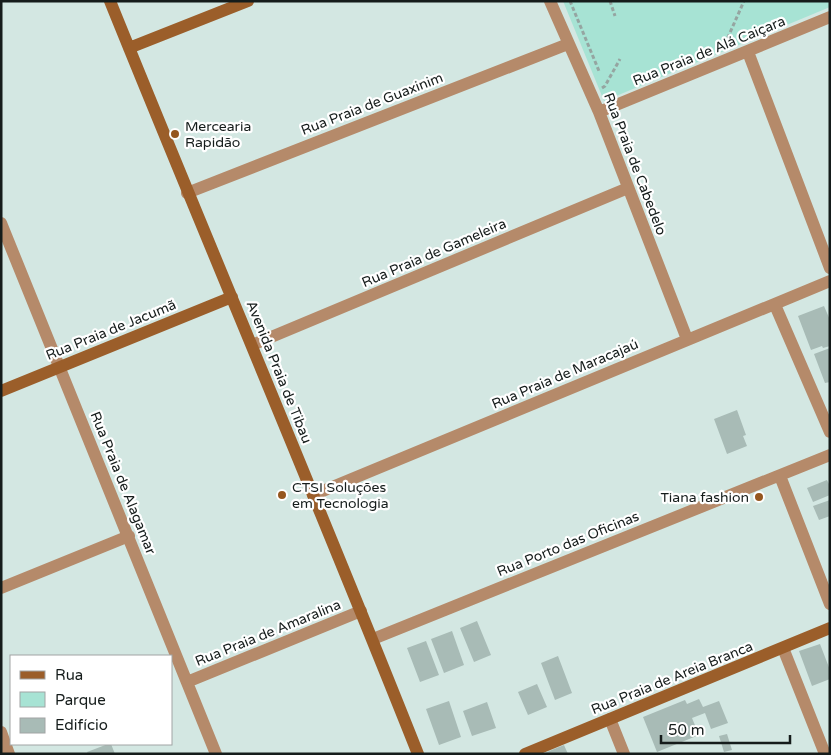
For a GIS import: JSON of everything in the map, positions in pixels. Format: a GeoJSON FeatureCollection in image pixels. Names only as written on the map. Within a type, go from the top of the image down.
{"type":"FeatureCollection","features":[{"type":"Feature","properties":{"kind":"main road","name":"Avenida Praia de Tibau"},"geometry":{"type":"LineString","coordinates":[[110,1],[187,193],[232,297],[373,639],[418,754]]}},
{"type":"Feature","properties":{"kind":"main road"},"geometry":{"type":"LineString","coordinates":[[129,48],[248,1]]}},
{"type":"Feature","properties":{"kind":"main road","name":"Rua Praia de Jacumã"},"geometry":{"type":"LineString","coordinates":[[1,391],[232,297]]}},
{"type":"Feature","properties":{"kind":"main road","name":"Rua Praia de Areia Branca"},"geometry":{"type":"LineString","coordinates":[[525,754],[830,628]]}},
{"type":"Feature","properties":{"kind":"street","name":"Rua Praia de Cabedelo"},"geometry":{"type":"LineString","coordinates":[[550,1],[599,112],[687,339]]}},
{"type":"Feature","properties":{"kind":"street","name":"Rua Praia de Alá Caiçara"},"geometry":{"type":"LineString","coordinates":[[599,112],[830,17]]}},
{"type":"Feature","properties":{"kind":"street","name":"Rua Praia de Guaxinim"},"geometry":{"type":"LineString","coordinates":[[187,193],[568,44]]}},
{"type":"Feature","properties":{"kind":"street"},"geometry":{"type":"LineString","coordinates":[[748,52],[830,268]]}},
{"type":"Feature","properties":{"kind":"street","name":"Rua Praia de Gameleira"},"geometry":{"type":"LineString","coordinates":[[252,345],[628,188]]}},
{"type":"Feature","properties":{"kind":"street","name":"Rua Praia de Alagamar"},"geometry":{"type":"LineString","coordinates":[[1,223],[216,754]]}},
{"type":"Feature","properties":{"kind":"street","name":"Rua Praia de Maracajaú"},"geometry":{"type":"LineString","coordinates":[[313,495],[830,281]]}},
{"type":"Feature","properties":{"kind":"street"},"geometry":{"type":"LineString","coordinates":[[775,305],[830,432]]}},
{"type":"Feature","properties":{"kind":"street","name":"Rua Porto das Oficinas"},"geometry":{"type":"LineString","coordinates":[[373,639],[830,455]]}},
{"type":"Feature","properties":{"kind":"street"},"geometry":{"type":"LineString","coordinates":[[780,476],[830,604]]}},
{"type":"Feature","properties":{"kind":"street"},"geometry":{"type":"LineString","coordinates":[[1,588],[129,536]]}},
{"type":"Feature","properties":{"kind":"street","name":"Rua Praia de Amaralina"},"geometry":{"type":"LineString","coordinates":[[187,682],[361,611]]}},
{"type":"Feature","properties":{"kind":"street"},"geometry":{"type":"LineString","coordinates":[[783,648],[826,754]]}},
{"type":"Feature","properties":{"kind":"street"},"geometry":{"type":"LineString","coordinates":[[610,719],[624,754]]}},
{"type":"Feature","properties":{"kind":"street"},"geometry":{"type":"LineString","coordinates":[[1,732],[9,754]]}},
{"type":"Feature","properties":{"kind":"path"},"geometry":{"type":"LineString","coordinates":[[570,1],[609,94]]}},
{"type":"Feature","properties":{"kind":"path"},"geometry":{"type":"LineString","coordinates":[[610,1],[615,16]]}},
{"type":"Feature","properties":{"kind":"path"},"geometry":{"type":"LineString","coordinates":[[724,46],[744,1]]}},
{"type":"Feature","properties":{"kind":"path"},"geometry":{"type":"LineString","coordinates":[[591,93],[605,86],[620,58]]}},
{"type":"Feature","properties":{"kind":"green space"},"geometry":{"type":"Polygon","coordinates":[[[563,1],[830,1],[830,7],[604,101],[563,1]]]}},
{"type":"Feature","properties":{"kind":"building"},"geometry":{"type":"Polygon","coordinates":[[[824,306],[830,320],[830,346],[823,348],[822,346],[811,350],[798,316],[824,306]]]}},
{"type":"Feature","properties":{"kind":"building"},"geometry":{"type":"Polygon","coordinates":[[[830,348],[830,382],[825,383],[814,354],[830,348]]]}},
{"type":"Feature","properties":{"kind":"building"},"geometry":{"type":"Polygon","coordinates":[[[737,410],[746,435],[743,436],[747,446],[727,454],[714,419],[737,410]]]}},
{"type":"Feature","properties":{"kind":"building"},"geometry":{"type":"Polygon","coordinates":[[[827,480],[830,486],[830,495],[813,502],[807,488],[827,480]]]}},
{"type":"Feature","properties":{"kind":"building"},"geometry":{"type":"Polygon","coordinates":[[[830,500],[830,516],[819,520],[813,506],[830,500]]]}},
{"type":"Feature","properties":{"kind":"building"},"geometry":{"type":"Polygon","coordinates":[[[477,621],[491,655],[474,662],[460,628],[477,621]]]}},
{"type":"Feature","properties":{"kind":"building"},"geometry":{"type":"Polygon","coordinates":[[[452,631],[464,665],[444,673],[431,639],[452,631]]]}},
{"type":"Feature","properties":{"kind":"building"},"geometry":{"type":"Polygon","coordinates":[[[426,641],[439,675],[420,682],[407,648],[426,641]]]}},
{"type":"Feature","properties":{"kind":"building"},"geometry":{"type":"Polygon","coordinates":[[[820,644],[830,670],[830,679],[812,686],[799,651],[820,644]]]}},
{"type":"Feature","properties":{"kind":"building"},"geometry":{"type":"Polygon","coordinates":[[[558,656],[572,693],[555,700],[541,663],[558,656]]]}},
{"type":"Feature","properties":{"kind":"building"},"geometry":{"type":"Polygon","coordinates":[[[537,684],[547,707],[528,715],[518,692],[537,684]]]}},
{"type":"Feature","properties":{"kind":"building"},"geometry":{"type":"Polygon","coordinates":[[[699,699],[703,707],[719,701],[728,723],[711,729],[705,713],[692,718],[699,735],[657,752],[643,717],[685,700],[687,704],[699,699]]]}},
{"type":"Feature","properties":{"kind":"building"},"geometry":{"type":"Polygon","coordinates":[[[449,701],[461,737],[439,745],[426,709],[449,701]]]}},
{"type":"Feature","properties":{"kind":"building"},"geometry":{"type":"Polygon","coordinates":[[[487,702],[496,728],[472,736],[463,711],[487,702]]]}},
{"type":"Feature","properties":{"kind":"building"},"geometry":{"type":"Polygon","coordinates":[[[727,734],[732,750],[724,752],[719,736],[727,734]]]}},
{"type":"Feature","properties":{"kind":"building"},"geometry":{"type":"Polygon","coordinates":[[[105,745],[111,745],[115,754],[88,754],[87,752],[105,745]]]}},
{"type":"Feature","properties":{"kind":"building"},"geometry":{"type":"Polygon","coordinates":[[[564,745],[568,754],[542,754],[554,749],[564,745]]]}},
{"type":"Feature","properties":{"kind":"place","name":"Mercearia Rapidão"},"geometry":{"type":"Point","coordinates":[175,134]}},
{"type":"Feature","properties":{"kind":"place","name":"CTSI Soluções em Tecnologia"},"geometry":{"type":"Point","coordinates":[282,495]}},
{"type":"Feature","properties":{"kind":"place","name":"Tiana fashion"},"geometry":{"type":"Point","coordinates":[759,497]}}]}
